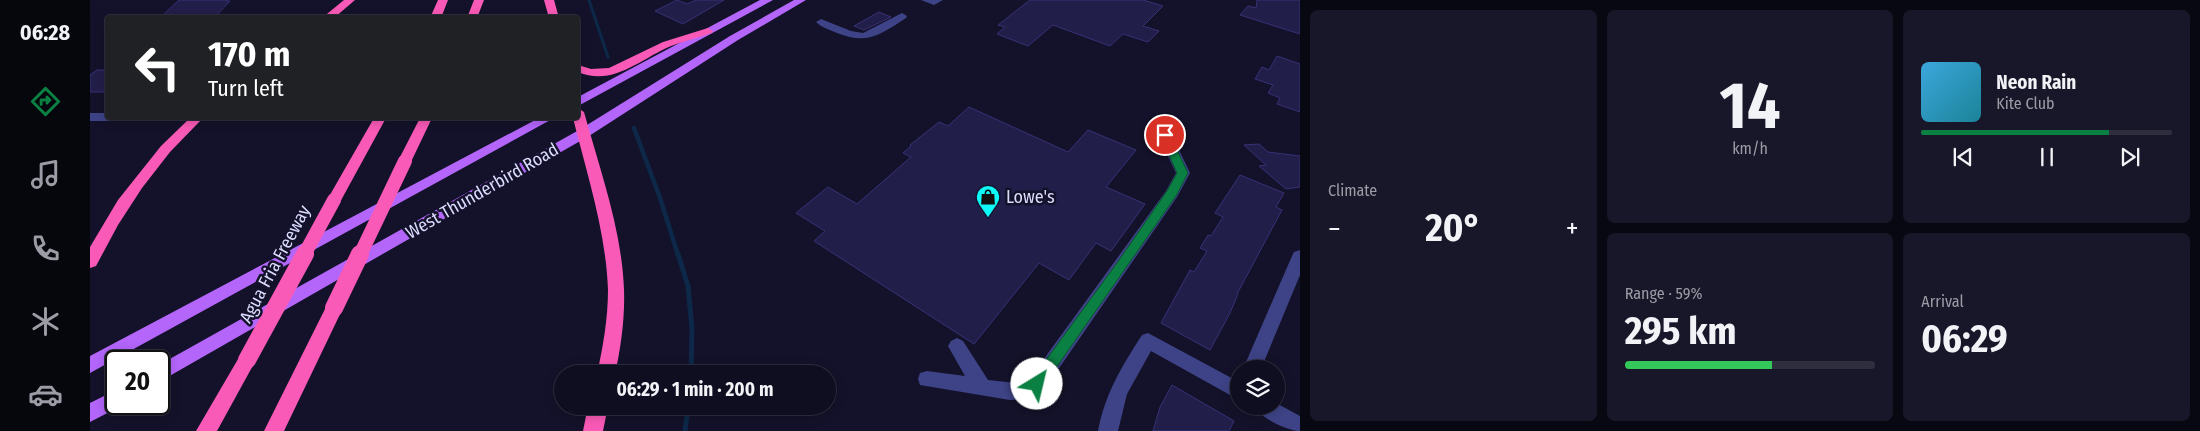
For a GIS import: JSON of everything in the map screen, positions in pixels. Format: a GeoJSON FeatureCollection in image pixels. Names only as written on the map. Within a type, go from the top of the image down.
{"type":"FeatureCollection","features":[{"type":"Feature","properties":{"kind":"highway"},"geometry":{"type":"LineString","coordinates":[[331,15],[350,0]]}},
{"type":"Feature","properties":{"kind":"highway"},"geometry":{"type":"LineString","coordinates":[[436,15],[443,0]]}},
{"type":"Feature","properties":{"kind":"highway"},"geometry":{"type":"LineString","coordinates":[[473,15],[479,0]]}},
{"type":"Feature","properties":{"kind":"highway"},"geometry":{"type":"LineString","coordinates":[[549,0],[553,15]]}},
{"type":"Feature","properties":{"kind":"highway"},"geometry":{"type":"LineString","coordinates":[[580,69],[586,73],[604,73],[617,69],[666,45],[708,32]]}},
{"type":"Feature","properties":{"kind":"highway"},"geometry":{"type":"LineString","coordinates":[[580,119],[611,242],[616,291],[612,345],[608,365]]}},
{"type":"Feature","properties":{"kind":"highway"},"geometry":{"type":"LineString","coordinates":[[90,262],[123,206],[152,165],[182,131],[195,120]]}},
{"type":"Feature","properties":{"kind":"highway","name":"Agua Fria Freeway"},"geometry":{"type":"LineString","coordinates":[[206,431],[379,120]]}},
{"type":"Feature","properties":{"kind":"highway"},"geometry":{"type":"LineString","coordinates":[[274,431],[425,120]]}},
{"type":"Feature","properties":{"kind":"highway"},"geometry":{"type":"LineString","coordinates":[[593,431],[596,415]]}},
{"type":"Feature","properties":{"kind":"main road"},"geometry":{"type":"LineString","coordinates":[[580,101],[768,0]]}},
{"type":"Feature","properties":{"kind":"main road","name":"West Thunderbird Road"},"geometry":{"type":"LineString","coordinates":[[170,368],[584,133],[734,38],[801,0]]}},
{"type":"Feature","properties":{"kind":"main road","name":"West Thunderbird Road"},"geometry":{"type":"LineString","coordinates":[[90,364],[544,120]]}},
{"type":"Feature","properties":{"kind":"main road"},"geometry":{"type":"LineString","coordinates":[[90,414],[105,405]]}},
{"type":"Feature","properties":{"kind":"street"},"geometry":{"type":"LineString","coordinates":[[822,22],[861,38],[870,36],[902,16]]}},
{"type":"Feature","properties":{"kind":"street"},"geometry":{"type":"LineString","coordinates":[[90,117],[105,117]]}},
{"type":"Feature","properties":{"kind":"street"},"geometry":{"type":"LineString","coordinates":[[928,379],[1008,392],[1027,390],[1037,384],[1172,193],[1183,173],[1165,135]]}},
{"type":"Feature","properties":{"kind":"street"},"geometry":{"type":"LineString","coordinates":[[1256,360],[1300,256]]}},
{"type":"Feature","properties":{"kind":"street"},"geometry":{"type":"LineString","coordinates":[[1108,431],[1111,408],[1118,390],[1148,340],[1230,387]]}},
{"type":"Feature","properties":{"kind":"street"},"geometry":{"type":"LineString","coordinates":[[957,346],[982,387]]}},
{"type":"Feature","properties":{"kind":"street"},"geometry":{"type":"LineString","coordinates":[[1280,415],[1300,426]]}},
{"type":"Feature","properties":{"kind":"building"},"geometry":{"type":"Polygon","coordinates":[[[179,0],[230,1],[217,15],[163,15],[179,0]]]}},
{"type":"Feature","properties":{"kind":"building"},"geometry":{"type":"Polygon","coordinates":[[[677,0],[687,4],[696,0],[724,0],[683,24],[655,11],[677,0]]]}},
{"type":"Feature","properties":{"kind":"building"},"geometry":{"type":"Polygon","coordinates":[[[1030,0],[1143,0],[1163,6],[1143,26],[1159,31],[1148,42],[1123,34],[1110,46],[1053,25],[1028,46],[997,34],[1005,27],[998,25],[1030,0]]]}},
{"type":"Feature","properties":{"kind":"building"},"geometry":{"type":"Polygon","coordinates":[[[1257,0],[1300,0],[1300,34],[1240,15],[1248,6],[1256,8],[1257,0]]]}},
{"type":"Feature","properties":{"kind":"building"},"geometry":{"type":"Polygon","coordinates":[[[879,12],[891,17],[864,30],[854,26],[879,12]]]}},
{"type":"Feature","properties":{"kind":"building"},"geometry":{"type":"Polygon","coordinates":[[[1277,56],[1300,64],[1300,112],[1277,104],[1280,98],[1268,93],[1273,85],[1255,79],[1262,67],[1269,70],[1277,56]]]}},
{"type":"Feature","properties":{"kind":"building"},"geometry":{"type":"Polygon","coordinates":[[[97,70],[105,70],[105,92],[90,92],[90,75],[97,70]]]}},
{"type":"Feature","properties":{"kind":"building","name":"Lowe's"},"geometry":{"type":"Polygon","coordinates":[[[969,107],[1068,152],[1088,130],[1136,150],[1106,187],[1145,204],[1111,251],[1096,243],[1069,280],[1039,263],[974,344],[814,241],[825,231],[796,213],[828,187],[857,204],[911,157],[903,153],[910,145],[939,122],[948,126],[969,107]]]}},
{"type":"Feature","properties":{"kind":"building"},"geometry":{"type":"Polygon","coordinates":[[[1259,144],[1268,152],[1300,156],[1300,187],[1286,189],[1259,166],[1266,165],[1244,145],[1259,144]]]}},
{"type":"Feature","properties":{"kind":"building"},"geometry":{"type":"Polygon","coordinates":[[[1240,175],[1284,193],[1276,207],[1282,210],[1237,294],[1230,313],[1210,350],[1161,323],[1190,270],[1194,272],[1207,251],[1200,248],[1208,235],[1211,236],[1223,217],[1215,213],[1240,175]]]}},
{"type":"Feature","properties":{"kind":"building"},"geometry":{"type":"Polygon","coordinates":[[[1172,385],[1234,421],[1229,431],[1153,431],[1160,407],[1172,385]]]}},
{"type":"Feature","properties":{"kind":"waterway"},"geometry":{"type":"LineString","coordinates":[[589,0],[608,57]]}},
{"type":"Feature","properties":{"kind":"waterway"},"geometry":{"type":"LineString","coordinates":[[634,128],[660,198],[678,255]]}},
{"type":"Feature","properties":{"kind":"waterway"},"geometry":{"type":"LineString","coordinates":[[678,254],[688,286],[692,329],[691,365]]}},
{"type":"Feature","properties":{"kind":"waterway"},"geometry":{"type":"LineString","coordinates":[[685,431],[687,415]]}},
{"type":"Feature","properties":{"kind":"place","name":"Lowe's"},"geometry":{"type":"Point","coordinates":[988,218]}},
{"type":"Feature","properties":{"kind":"route"},"geometry":{"type":"LineString","coordinates":[[1037,384],[1172,193],[1183,173],[1165,135]]}}]}
